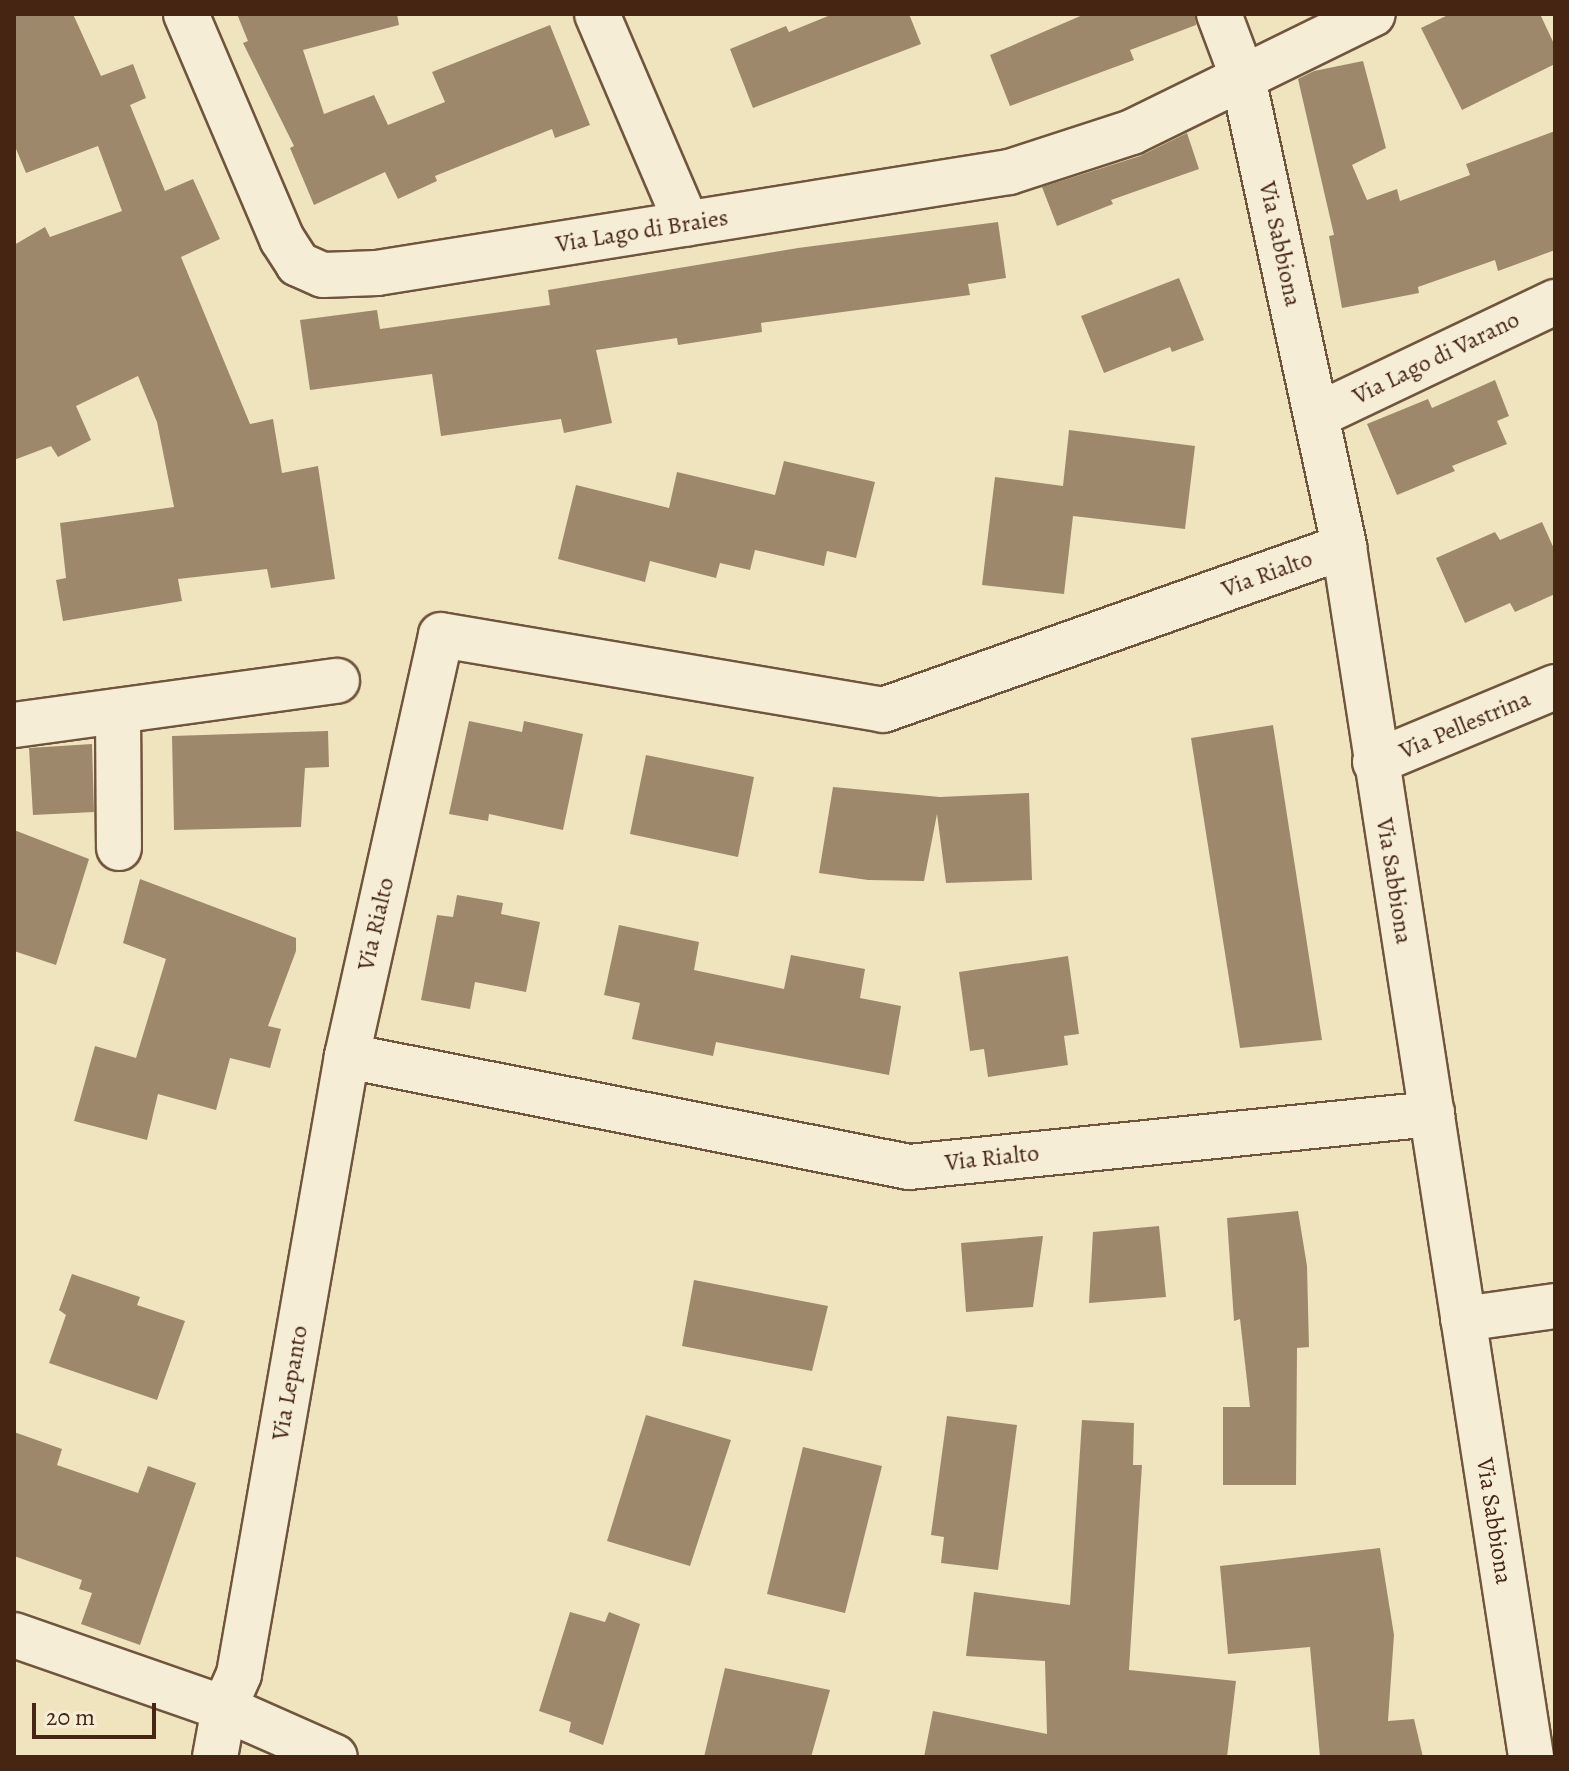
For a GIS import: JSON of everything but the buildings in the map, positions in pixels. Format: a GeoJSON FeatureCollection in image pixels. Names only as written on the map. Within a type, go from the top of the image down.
{"type":"FeatureCollection","features":[{"type":"Feature","properties":{"kind":"street","name":"Via Lago di Braies"},"geometry":{"type":"LineString","coordinates":[[186,14],[282,239],[298,264],[323,275],[377,273],[1009,172],[1132,132],[1373,14]]}},
{"type":"Feature","properties":{"kind":"street"},"geometry":{"type":"LineString","coordinates":[[597,14],[687,224]]}},
{"type":"Feature","properties":{"kind":"street","name":"Via Sabbiona"},"geometry":{"type":"LineString","coordinates":[[1219,14],[1243,78],[1344,547],[1531,1757]]}},
{"type":"Feature","properties":{"kind":"street","name":"Via Lago di Varano"},"geometry":{"type":"LineString","coordinates":[[1318,415],[1555,302]]}},
{"type":"Feature","properties":{"kind":"street","name":"Via Rialto"},"geometry":{"type":"LineString","coordinates":[[1344,547],[883,710],[441,635],[347,1056],[909,1167],[1432,1114]]}},
{"type":"Feature","properties":{"kind":"street"},"geometry":{"type":"LineString","coordinates":[[16,731],[118,711],[337,681]]}},
{"type":"Feature","properties":{"kind":"street","name":"Via Pellestrina"},"geometry":{"type":"LineString","coordinates":[[1375,762],[1555,687]]}},
{"type":"Feature","properties":{"kind":"street"},"geometry":{"type":"LineString","coordinates":[[118,711],[119,848]]}},
{"type":"Feature","properties":{"kind":"street","name":"Via Lepanto"},"geometry":{"type":"LineString","coordinates":[[215,1757],[224,1708],[239,1674],[347,1056]]}},
{"type":"Feature","properties":{"kind":"street"},"geometry":{"type":"LineString","coordinates":[[1463,1319],[1555,1306]]}},
{"type":"Feature","properties":{"kind":"street"},"geometry":{"type":"LineString","coordinates":[[14,1635],[224,1708],[335,1757]]}}]}
